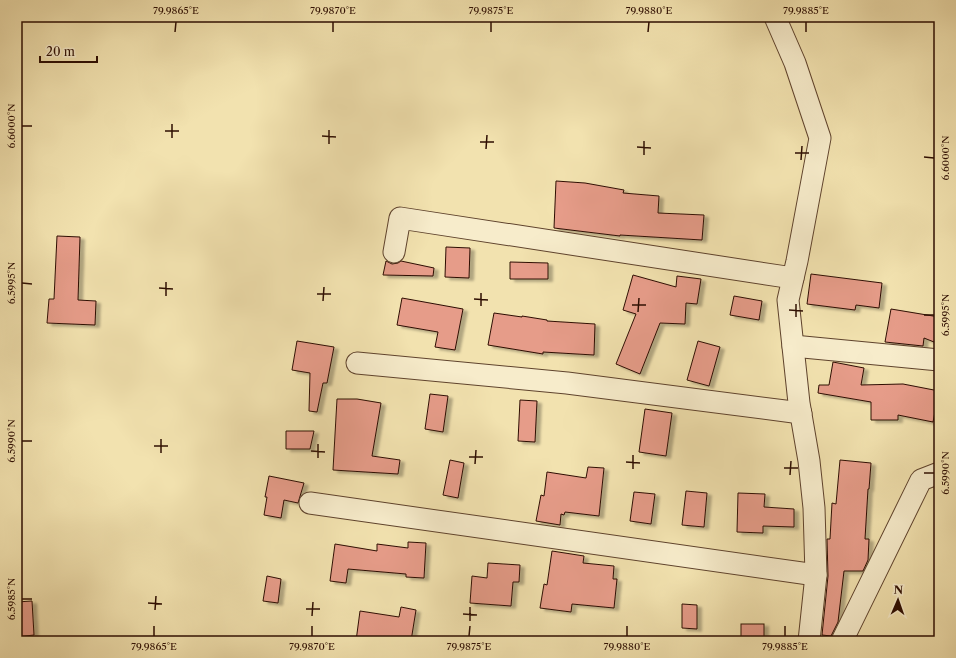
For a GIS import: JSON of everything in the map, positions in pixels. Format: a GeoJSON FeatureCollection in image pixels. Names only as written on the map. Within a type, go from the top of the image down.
{"type":"FeatureCollection","features":[{"type":"Feature","properties":{"kind":"street"},"geometry":{"type":"LineString","coordinates":[[775,17],[795,63],[820,138],[788,300],[814,508],[816,575],[809,641]]}},
{"type":"Feature","properties":{"kind":"street"},"geometry":{"type":"LineString","coordinates":[[394,252],[400,218],[793,278]]}},
{"type":"Feature","properties":{"kind":"street"},"geometry":{"type":"LineString","coordinates":[[793,346],[939,360]]}},
{"type":"Feature","properties":{"kind":"street"},"geometry":{"type":"LineString","coordinates":[[357,363],[567,383],[801,412]]}},
{"type":"Feature","properties":{"kind":"street"},"geometry":{"type":"LineString","coordinates":[[842,641],[921,480],[939,473]]}},
{"type":"Feature","properties":{"kind":"street"},"geometry":{"type":"LineString","coordinates":[[310,503],[816,575]]}},
{"type":"Feature","properties":{"kind":"building"},"geometry":{"type":"Polygon","coordinates":[[[556,181],[585,183],[624,190],[623,193],[659,196],[658,213],[704,215],[702,240],[620,236],[554,228],[556,181]]]}},
{"type":"Feature","properties":{"kind":"building"},"geometry":{"type":"Polygon","coordinates":[[[57,236],[80,237],[78,300],[96,301],[95,325],[47,323],[49,299],[54,299],[57,236]]]}},
{"type":"Feature","properties":{"kind":"building"},"geometry":{"type":"Polygon","coordinates":[[[446,247],[470,248],[469,278],[445,277],[446,247]]]}},
{"type":"Feature","properties":{"kind":"building"},"geometry":{"type":"Polygon","coordinates":[[[386,261],[392,264],[401,261],[434,268],[433,276],[383,275],[386,261]]]}},
{"type":"Feature","properties":{"kind":"building"},"geometry":{"type":"Polygon","coordinates":[[[510,262],[548,263],[548,279],[510,279],[510,262]]]}},
{"type":"Feature","properties":{"kind":"building"},"geometry":{"type":"Polygon","coordinates":[[[811,274],[882,283],[879,308],[856,305],[855,310],[807,304],[811,274]]]}},
{"type":"Feature","properties":{"kind":"building"},"geometry":{"type":"Polygon","coordinates":[[[633,275],[676,287],[677,276],[701,279],[697,304],[686,303],[685,324],[660,323],[640,374],[616,364],[636,314],[623,310],[633,275]]]}},
{"type":"Feature","properties":{"kind":"building"},"geometry":{"type":"Polygon","coordinates":[[[734,296],[762,301],[759,320],[730,315],[734,296]]]}},
{"type":"Feature","properties":{"kind":"building"},"geometry":{"type":"Polygon","coordinates":[[[402,298],[463,309],[455,350],[435,347],[438,332],[397,325],[402,298]]]}},
{"type":"Feature","properties":{"kind":"building"},"geometry":{"type":"Polygon","coordinates":[[[891,309],[939,317],[939,344],[924,338],[923,346],[885,342],[891,309]]]}},
{"type":"Feature","properties":{"kind":"building"},"geometry":{"type":"Polygon","coordinates":[[[494,313],[522,316],[547,321],[595,324],[594,355],[543,352],[543,354],[488,345],[494,313]]]}},
{"type":"Feature","properties":{"kind":"building"},"geometry":{"type":"Polygon","coordinates":[[[297,341],[334,347],[327,383],[323,383],[317,412],[309,411],[310,373],[292,370],[297,341]]]}},
{"type":"Feature","properties":{"kind":"building"},"geometry":{"type":"Polygon","coordinates":[[[698,341],[720,347],[709,386],[687,380],[698,341]]]}},
{"type":"Feature","properties":{"kind":"building"},"geometry":{"type":"Polygon","coordinates":[[[833,362],[864,368],[861,385],[903,384],[939,391],[933,422],[898,415],[898,420],[871,420],[871,402],[818,393],[819,385],[829,385],[833,362]]]}},
{"type":"Feature","properties":{"kind":"building"},"geometry":{"type":"Polygon","coordinates":[[[430,394],[448,396],[443,432],[425,429],[430,394]]]}},
{"type":"Feature","properties":{"kind":"building"},"geometry":{"type":"Polygon","coordinates":[[[337,399],[357,399],[381,403],[372,456],[400,460],[398,474],[333,470],[337,399]]]}},
{"type":"Feature","properties":{"kind":"building"},"geometry":{"type":"Polygon","coordinates":[[[520,400],[537,401],[535,442],[518,441],[520,400]]]}},
{"type":"Feature","properties":{"kind":"building"},"geometry":{"type":"Polygon","coordinates":[[[645,409],[672,413],[666,456],[639,452],[645,409]]]}},
{"type":"Feature","properties":{"kind":"building"},"geometry":{"type":"Polygon","coordinates":[[[286,431],[314,431],[310,449],[286,449],[286,431]]]}},
{"type":"Feature","properties":{"kind":"building"},"geometry":{"type":"Polygon","coordinates":[[[450,460],[464,463],[458,498],[443,495],[450,460]]]}},
{"type":"Feature","properties":{"kind":"building"},"geometry":{"type":"Polygon","coordinates":[[[840,460],[871,463],[865,539],[869,539],[868,560],[863,571],[844,571],[838,622],[831,636],[822,635],[828,576],[827,539],[830,539],[832,503],[836,504],[840,460]]]}},
{"type":"Feature","properties":{"kind":"building"},"geometry":{"type":"Polygon","coordinates":[[[588,467],[604,468],[599,516],[565,512],[564,515],[561,514],[560,525],[536,521],[541,495],[544,496],[547,472],[586,478],[588,467]]]}},
{"type":"Feature","properties":{"kind":"building"},"geometry":{"type":"Polygon","coordinates":[[[269,476],[304,483],[298,503],[284,500],[281,518],[264,515],[267,497],[265,497],[269,476]]]}},
{"type":"Feature","properties":{"kind":"building"},"geometry":{"type":"Polygon","coordinates":[[[686,491],[707,493],[704,527],[682,525],[686,491]]]}},
{"type":"Feature","properties":{"kind":"building"},"geometry":{"type":"Polygon","coordinates":[[[634,492],[655,494],[651,524],[630,521],[634,492]]]}},
{"type":"Feature","properties":{"kind":"building"},"geometry":{"type":"Polygon","coordinates":[[[738,493],[765,494],[764,507],[794,509],[794,527],[763,526],[763,533],[737,532],[738,493]]]}},
{"type":"Feature","properties":{"kind":"building"},"geometry":{"type":"Polygon","coordinates":[[[408,542],[426,543],[424,578],[406,577],[406,574],[348,569],[346,583],[330,581],[335,544],[377,551],[377,544],[408,548],[408,542]]]}},
{"type":"Feature","properties":{"kind":"building"},"geometry":{"type":"Polygon","coordinates":[[[552,551],[584,556],[583,563],[614,566],[613,579],[617,579],[614,608],[572,604],[571,612],[540,608],[544,584],[547,585],[552,551]]]}},
{"type":"Feature","properties":{"kind":"building"},"geometry":{"type":"Polygon","coordinates":[[[488,563],[520,565],[519,582],[513,582],[511,606],[470,603],[472,576],[487,578],[488,563]]]}},
{"type":"Feature","properties":{"kind":"building"},"geometry":{"type":"Polygon","coordinates":[[[267,576],[281,579],[278,603],[263,601],[267,576]]]}},
{"type":"Feature","properties":{"kind":"building"},"geometry":{"type":"Polygon","coordinates":[[[32,601],[34,635],[17,637],[17,602],[32,601]]]}},
{"type":"Feature","properties":{"kind":"building"},"geometry":{"type":"Polygon","coordinates":[[[682,604],[697,605],[697,629],[682,628],[682,604]]]}},
{"type":"Feature","properties":{"kind":"building"},"geometry":{"type":"Polygon","coordinates":[[[401,607],[416,610],[411,641],[356,641],[360,611],[399,617],[401,607]]]}},
{"type":"Feature","properties":{"kind":"building"},"geometry":{"type":"Polygon","coordinates":[[[741,624],[764,624],[764,641],[741,641],[741,624]]]}}]}
